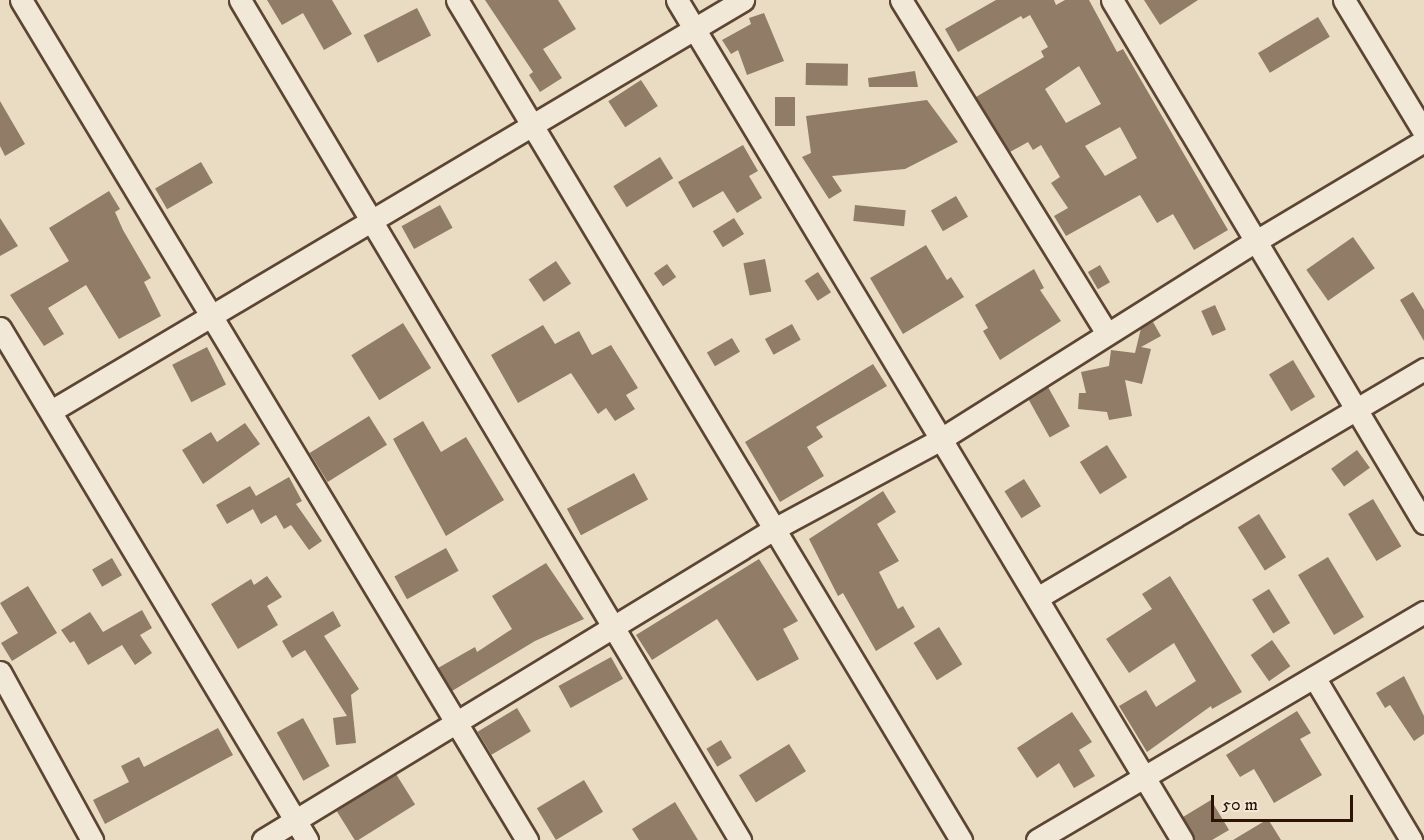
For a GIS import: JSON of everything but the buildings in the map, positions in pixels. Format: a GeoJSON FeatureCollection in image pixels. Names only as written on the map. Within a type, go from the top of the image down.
{"type":"FeatureCollection","features":[{"type":"Feature","properties":{"kind":"street"},"geometry":{"type":"LineString","coordinates":[[21,0],[527,840]]}},
{"type":"Feature","properties":{"kind":"street"},"geometry":{"type":"LineString","coordinates":[[240,0],[740,840]]}},
{"type":"Feature","properties":{"kind":"street"},"geometry":{"type":"LineString","coordinates":[[457,0],[961,840]]}},
{"type":"Feature","properties":{"kind":"street"},"geometry":{"type":"LineString","coordinates":[[677,0],[1182,840]]}},
{"type":"Feature","properties":{"kind":"street"},"geometry":{"type":"LineString","coordinates":[[51,411],[743,0]]}},
{"type":"Feature","properties":{"kind":"street"},"geometry":{"type":"LineString","coordinates":[[901,0],[1107,333]]}},
{"type":"Feature","properties":{"kind":"street"},"geometry":{"type":"LineString","coordinates":[[1112,0],[1424,523]]}},
{"type":"Feature","properties":{"kind":"street"},"geometry":{"type":"LineString","coordinates":[[1344,0],[1424,132]]}},
{"type":"Feature","properties":{"kind":"street"},"geometry":{"type":"LineString","coordinates":[[262,840],[774,529],[941,439],[1256,241],[1424,141]]}},
{"type":"Feature","properties":{"kind":"street"},"geometry":{"type":"LineString","coordinates":[[0,328],[307,840]]}},
{"type":"Feature","properties":{"kind":"street"},"geometry":{"type":"LineString","coordinates":[[1037,598],[1424,369]]}},
{"type":"Feature","properties":{"kind":"street"},"geometry":{"type":"LineString","coordinates":[[1038,840],[1424,612]]}},
{"type":"Feature","properties":{"kind":"street"},"geometry":{"type":"LineString","coordinates":[[0,672],[92,840]]}},
{"type":"Feature","properties":{"kind":"street"},"geometry":{"type":"LineString","coordinates":[[1314,677],[1411,840]]}}]}
